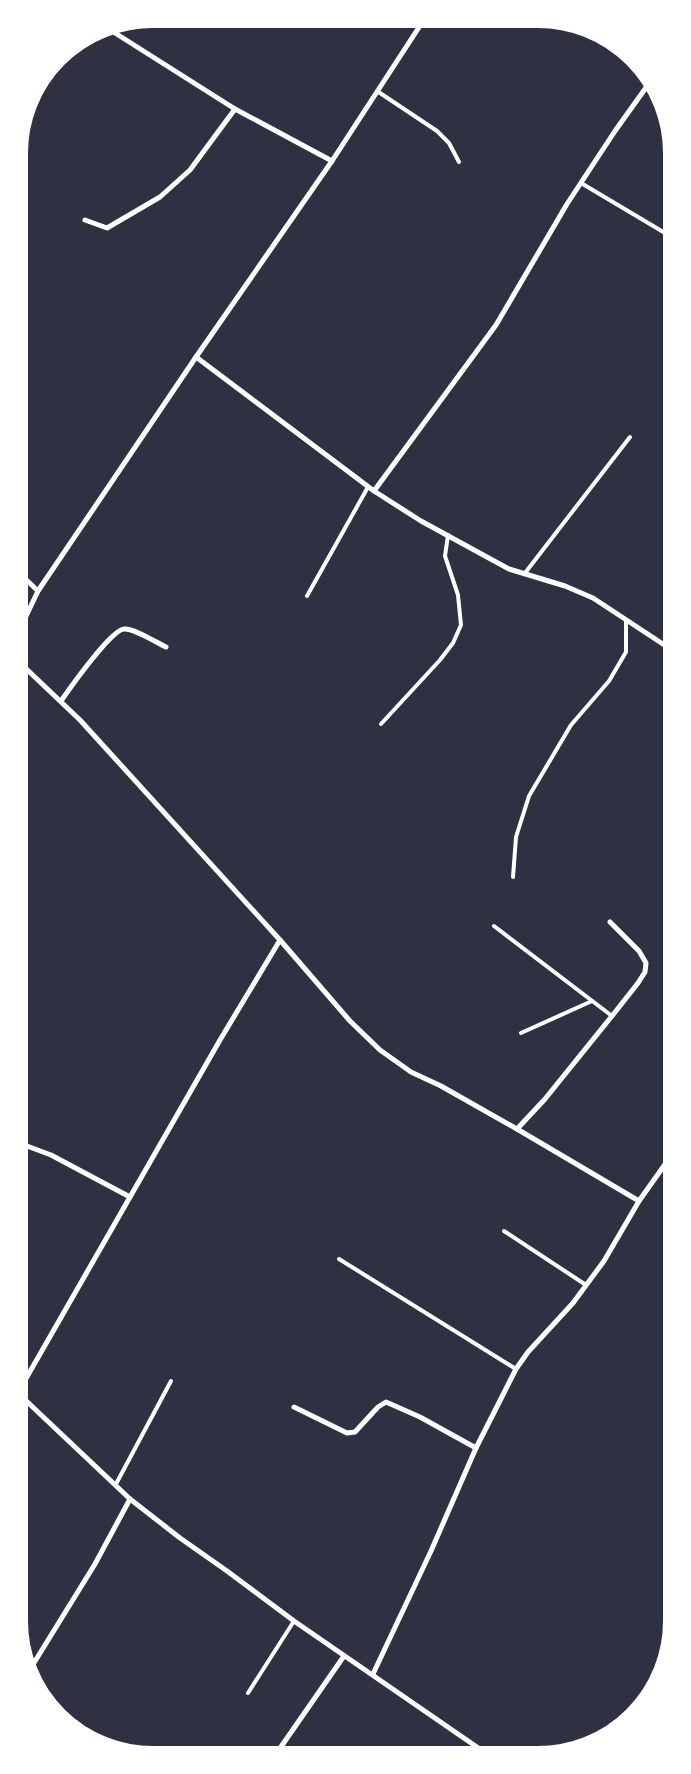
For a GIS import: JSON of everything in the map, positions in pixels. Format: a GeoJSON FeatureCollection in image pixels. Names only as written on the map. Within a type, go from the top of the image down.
{"type":"FeatureCollection","features":[{"type":"Feature","properties":{"kind":"street"},"geometry":{"type":"LineString","coordinates":[[25,618],[38,591],[332,160],[420,25]]}},
{"type":"Feature","properties":{"kind":"street"},"geometry":{"type":"LineString","coordinates":[[113,32],[235,109],[332,160]]}},
{"type":"Feature","properties":{"kind":"street"},"geometry":{"type":"LineString","coordinates":[[374,491],[496,325],[567,204],[647,86]]}},
{"type":"Feature","properties":{"kind":"street"},"geometry":{"type":"LineString","coordinates":[[85,220],[107,228],[160,197],[190,170],[235,109]]}},
{"type":"Feature","properties":{"kind":"street"},"geometry":{"type":"LineString","coordinates":[[196,357],[368,487],[420,521],[510,568],[565,586],[593,598],[666,646]]}},
{"type":"Feature","properties":{"kind":"street"},"geometry":{"type":"LineString","coordinates":[[25,579],[38,591]]}},
{"type":"Feature","properties":{"kind":"street"},"geometry":{"type":"LineString","coordinates":[[61,701],[117,631],[123,629],[130,630],[166,648]]}},
{"type":"Feature","properties":{"kind":"street"},"geometry":{"type":"LineString","coordinates":[[25,668],[80,720],[280,940],[350,1021],[380,1050],[410,1072],[441,1086],[639,1201]]}},
{"type":"Feature","properties":{"kind":"street"},"geometry":{"type":"LineString","coordinates":[[517,1129],[545,1099],[645,972],[646,963],[639,951],[610,922]]}},
{"type":"Feature","properties":{"kind":"street"},"geometry":{"type":"LineString","coordinates":[[25,1380],[220,1040],[280,940]]}},
{"type":"Feature","properties":{"kind":"street"},"geometry":{"type":"LineString","coordinates":[[25,1145],[51,1155],[130,1197]]}},
{"type":"Feature","properties":{"kind":"street"},"geometry":{"type":"LineString","coordinates":[[373,1674],[431,1551],[476,1448],[516,1369],[528,1352],[567,1310],[586,1285],[604,1260],[639,1201],[666,1163]]}},
{"type":"Feature","properties":{"kind":"street"},"geometry":{"type":"LineString","coordinates":[[25,1400],[130,1499],[180,1538],[294,1621],[479,1749]]}},
{"type":"Feature","properties":{"kind":"street"},"geometry":{"type":"LineString","coordinates":[[294,1408],[347,1433],[356,1432],[378,1407],[386,1402],[476,1448]]}},
{"type":"Feature","properties":{"kind":"street"},"geometry":{"type":"LineString","coordinates":[[33,1666],[95,1564],[130,1499]]}},
{"type":"Feature","properties":{"kind":"street"},"geometry":{"type":"LineString","coordinates":[[279,1749],[344,1656]]}},
{"type":"Feature","properties":{"kind":"lane"},"geometry":{"type":"LineString","coordinates":[[377,91],[438,131],[449,143],[459,162]]}},
{"type":"Feature","properties":{"kind":"lane"},"geometry":{"type":"LineString","coordinates":[[581,183],[666,234]]}},
{"type":"Feature","properties":{"kind":"lane"},"geometry":{"type":"LineString","coordinates":[[525,573],[630,437]]}},
{"type":"Feature","properties":{"kind":"lane"},"geometry":{"type":"LineString","coordinates":[[307,596],[368,487]]}},
{"type":"Feature","properties":{"kind":"lane"},"geometry":{"type":"LineString","coordinates":[[382,724],[440,660],[453,643],[461,625],[458,595],[445,556],[448,535]]}},
{"type":"Feature","properties":{"kind":"lane"},"geometry":{"type":"LineString","coordinates":[[513,877],[516,837],[530,796],[571,726],[609,681],[626,652],[626,620]]}},
{"type":"Feature","properties":{"kind":"lane"},"geometry":{"type":"LineString","coordinates":[[494,926],[612,1016]]}},
{"type":"Feature","properties":{"kind":"lane"},"geometry":{"type":"LineString","coordinates":[[521,1033],[592,1001]]}},
{"type":"Feature","properties":{"kind":"lane"},"geometry":{"type":"LineString","coordinates":[[504,1231],[586,1285]]}},
{"type":"Feature","properties":{"kind":"lane"},"geometry":{"type":"LineString","coordinates":[[339,1259],[516,1369]]}},
{"type":"Feature","properties":{"kind":"lane"},"geometry":{"type":"LineString","coordinates":[[116,1484],[171,1381]]}},
{"type":"Feature","properties":{"kind":"lane"},"geometry":{"type":"LineString","coordinates":[[248,1693],[294,1621]]}}]}
